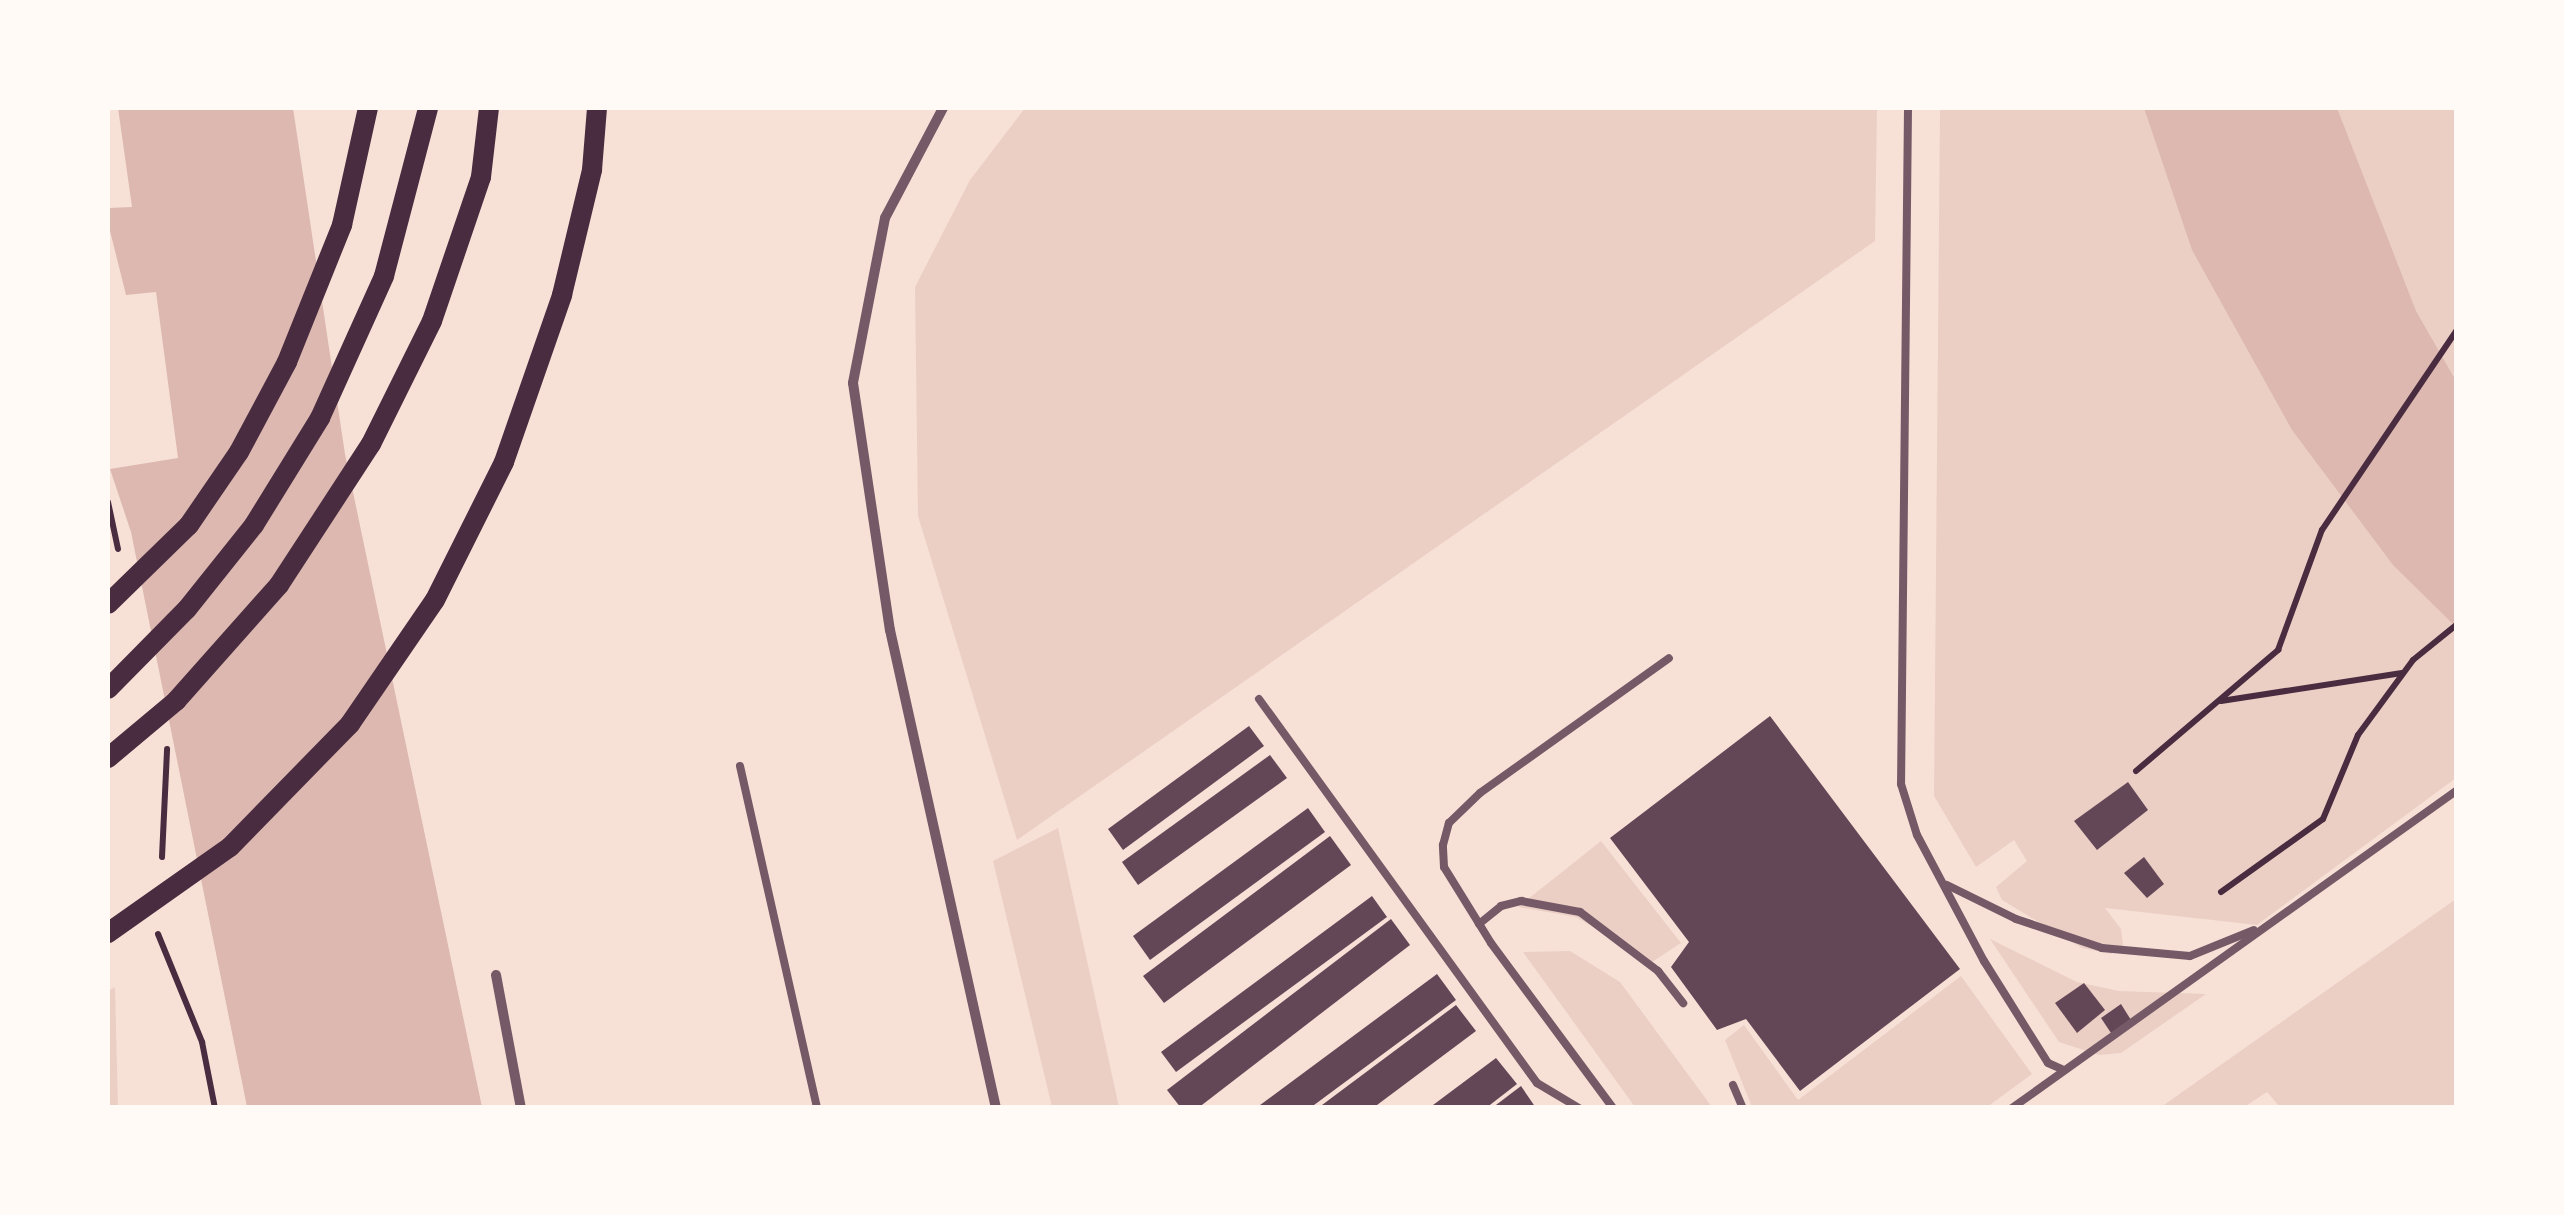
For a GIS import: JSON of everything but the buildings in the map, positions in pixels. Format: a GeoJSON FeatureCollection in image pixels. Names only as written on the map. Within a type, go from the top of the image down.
{"type":"FeatureCollection","features":[{"type":"Feature","properties":{"kind":"main road"},"geometry":{"type":"LineString","coordinates":[[108,604],[188,525],[239,452],[287,362],[342,225],[368,108]]}},
{"type":"Feature","properties":{"kind":"main road"},"geometry":{"type":"LineString","coordinates":[[108,689],[187,609],[242,539],[320,418],[384,276],[428,108]]}},
{"type":"Feature","properties":{"kind":"main road"},"geometry":{"type":"LineString","coordinates":[[108,758],[176,701],[279,585],[371,444],[432,322],[480,178],[489,108]]}},
{"type":"Feature","properties":{"kind":"main road"},"geometry":{"type":"LineString","coordinates":[[108,933],[230,847],[350,724],[435,600],[504,462],[562,295],[592,170],[596,108]]}},
{"type":"Feature","properties":{"kind":"street"},"geometry":{"type":"LineString","coordinates":[[943,108],[886,218],[853,383],[890,630],[995,1107]]}},
{"type":"Feature","properties":{"kind":"street"},"geometry":{"type":"LineString","coordinates":[[496,975],[521,1108]]}},
{"type":"Feature","properties":{"kind":"lane"},"geometry":{"type":"LineString","coordinates":[[1908,108],[1901,784],[1917,835],[1947,884],[1984,960],[2048,1063],[2064,1070]]}},
{"type":"Feature","properties":{"kind":"lane"},"geometry":{"type":"LineString","coordinates":[[1613,1108],[1479,924],[1444,867],[1449,823],[1480,793],[1668,658]]}},
{"type":"Feature","properties":{"kind":"lane"},"geometry":{"type":"LineString","coordinates":[[1260,698],[1538,1083],[1579,1108]]}},
{"type":"Feature","properties":{"kind":"lane"},"geometry":{"type":"LineString","coordinates":[[740,766],[817,1108]]}},
{"type":"Feature","properties":{"kind":"lane"},"geometry":{"type":"LineString","coordinates":[[2012,1108],[2456,791]]}},
{"type":"Feature","properties":{"kind":"lane"},"geometry":{"type":"LineString","coordinates":[[1947,884],[2016,919],[2102,948],[2190,956],[2275,920]]}},
{"type":"Feature","properties":{"kind":"lane"},"geometry":{"type":"LineString","coordinates":[[1479,924],[1521,901],[1580,912],[1658,971],[1683,1004]]}},
{"type":"Feature","properties":{"kind":"lane"},"geometry":{"type":"LineString","coordinates":[[1733,1086],[1743,1108]]}},
{"type":"Feature","properties":{"kind":"path"},"geometry":{"type":"LineString","coordinates":[[2136,771],[2278,650],[2322,530],[2456,331]]}},
{"type":"Feature","properties":{"kind":"path"},"geometry":{"type":"LineString","coordinates":[[108,502],[120,559],[132,546]]}},
{"type":"Feature","properties":{"kind":"path"},"geometry":{"type":"LineString","coordinates":[[2220,892],[2323,819],[2358,735],[2403,673],[2456,625]]}},
{"type":"Feature","properties":{"kind":"path"},"geometry":{"type":"LineString","coordinates":[[2218,701],[2403,673]]}},
{"type":"Feature","properties":{"kind":"path"},"geometry":{"type":"LineString","coordinates":[[162,867],[167,732]]}},
{"type":"Feature","properties":{"kind":"path"},"geometry":{"type":"LineString","coordinates":[[159,923],[158,942],[202,1042],[215,1108]]}},
{"type":"Feature","properties":{"kind":"shaded area"},"geometry":{"type":"Polygon","coordinates":[[[118,108],[293,108],[345,454],[482,1107],[247,1107],[131,532],[110,469],[178,458],[156,292],[126,295],[108,223],[108,208],[132,207],[118,108]]]}},
{"type":"Feature","properties":{"kind":"shaded area"},"geometry":{"type":"Polygon","coordinates":[[[1025,108],[1877,108],[1875,241],[1017,840],[918,516],[915,287],[970,180],[1025,108]]]}},
{"type":"Feature","properties":{"kind":"shaded area"},"geometry":{"type":"Polygon","coordinates":[[[1940,108],[2456,108],[2456,778],[2257,925],[2105,908],[2121,929],[2123,945],[2111,954],[2082,948],[2002,900],[1996,887],[2027,861],[2014,840],[1976,867],[1934,796],[1940,108]]]}},
{"type":"Feature","properties":{"kind":"shaded area"},"geometry":{"type":"Polygon","coordinates":[[[2144,108],[2337,108],[2416,311],[2456,381],[2456,627],[2393,565],[2292,430],[2192,250],[2144,108]]]}},
{"type":"Feature","properties":{"kind":"shaded area"},"geometry":{"type":"Polygon","coordinates":[[[1058,828],[1119,1107],[1052,1107],[993,861],[1058,828]]]}},
{"type":"Feature","properties":{"kind":"shaded area"},"geometry":{"type":"Polygon","coordinates":[[[1601,841],[1681,943],[1652,962],[1576,917],[1518,907],[1601,841]]]}},
{"type":"Feature","properties":{"kind":"shaded area"},"geometry":{"type":"Polygon","coordinates":[[[2456,899],[2456,1107],[2280,1107],[2267,1092],[2244,1107],[2161,1107],[2456,899]]]}},
{"type":"Feature","properties":{"kind":"shaded area"},"geometry":{"type":"Polygon","coordinates":[[[1990,939],[2077,982],[2119,991],[2206,994],[2121,1053],[2099,1055],[2059,1042],[1990,939]]]}},
{"type":"Feature","properties":{"kind":"shaded area"},"geometry":{"type":"Polygon","coordinates":[[[1570,951],[1620,982],[1712,1107],[1635,1107],[1523,952],[1570,951]]]}},
{"type":"Feature","properties":{"kind":"shaded area"},"geometry":{"type":"Polygon","coordinates":[[[1961,976],[2032,1074],[1987,1107],[1752,1107],[1725,1040],[1744,1025],[1798,1100],[1961,976]]]}},
{"type":"Feature","properties":{"kind":"shaded area"},"geometry":{"type":"Polygon","coordinates":[[[115,987],[118,1107],[108,1107],[108,991],[115,987]]]}}]}
